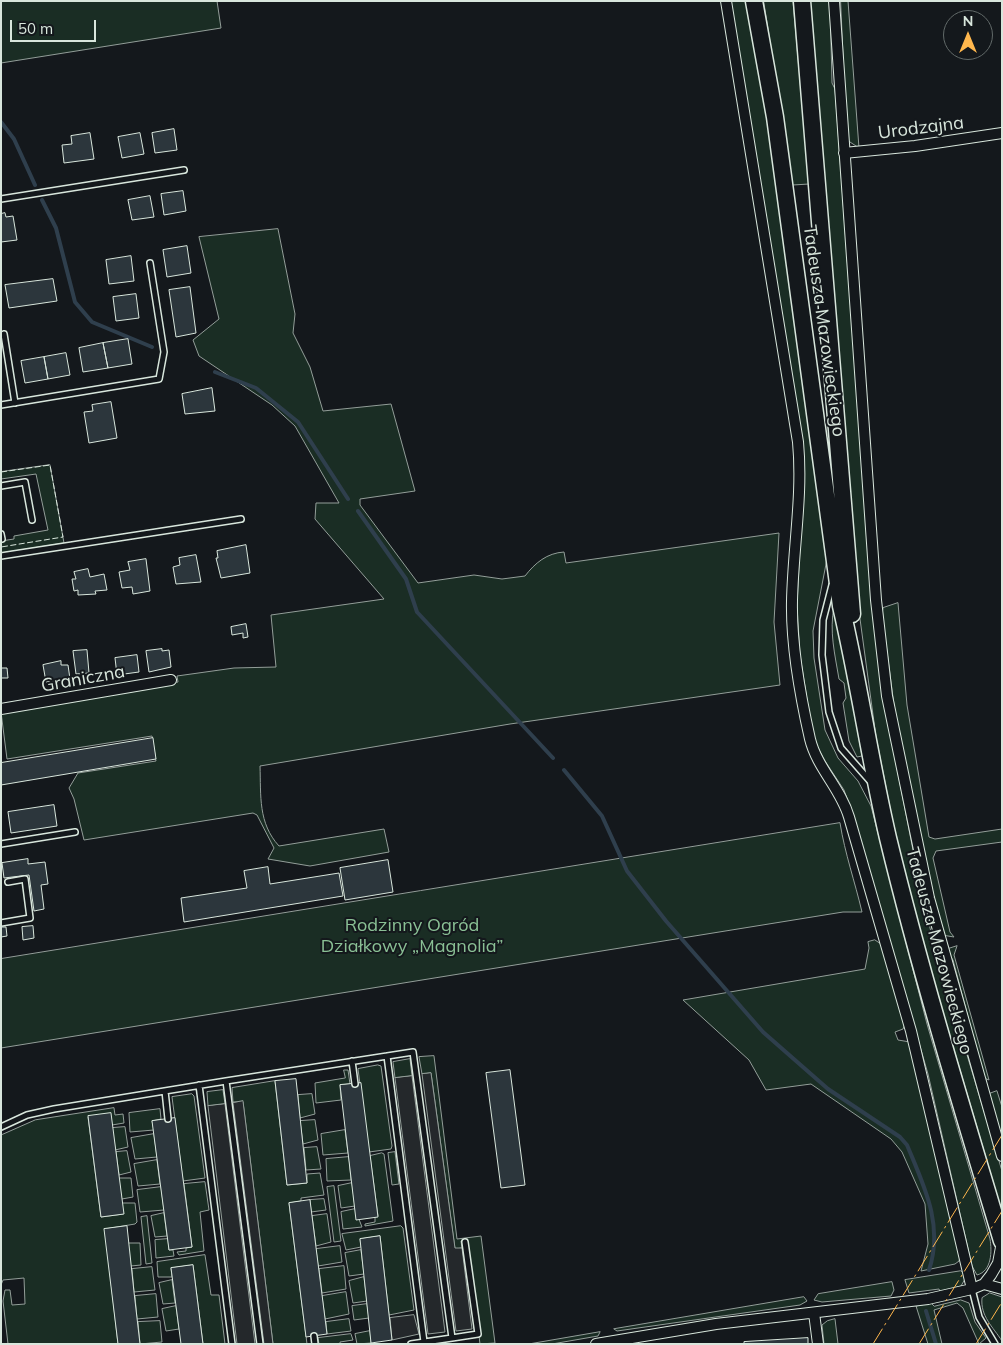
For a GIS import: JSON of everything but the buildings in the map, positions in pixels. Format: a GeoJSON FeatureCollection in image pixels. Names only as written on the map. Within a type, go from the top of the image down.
{"type":"FeatureCollection","features":[{"type":"Feature","properties":{"kind":"main road","name":"Tadeusza Mazowieckiego"},"geometry":{"type":"LineString","coordinates":[[754,1],[775,117],[841,606],[855,666],[892,856],[927,990],[1002,1242]]}},
{"type":"Feature","properties":{"kind":"main road","name":"Tadeusza Mazowieckiego"},"geometry":{"type":"LineString","coordinates":[[802,1],[855,666]]}},
{"type":"Feature","properties":{"kind":"street"},"geometry":{"type":"LineString","coordinates":[[726,1],[798,442],[799,487],[792,604],[796,653],[806,719],[816,755],[845,800],[850,816],[911,1031],[972,1289]]}},
{"type":"Feature","properties":{"kind":"street"},"geometry":{"type":"LineString","coordinates":[[834,1],[876,600],[886,696],[938,937],[1002,1156]]}},
{"type":"Feature","properties":{"kind":"street","name":"Urodzajna"},"geometry":{"type":"LineString","coordinates":[[844,153],[915,146],[1002,134]]}},
{"type":"Feature","properties":{"kind":"street","name":"Graniczna"},"geometry":{"type":"LineString","coordinates":[[1,709],[171,680]]}},
{"type":"Feature","properties":{"kind":"street"},"geometry":{"type":"LineString","coordinates":[[596,1344],[716,1324],[928,1299],[972,1289],[984,1284],[998,1262],[1002,1242]]}},
{"type":"Feature","properties":{"kind":"street"},"geometry":{"type":"LineString","coordinates":[[984,1284],[1002,1289]]}},
{"type":"Feature","properties":{"kind":"street"},"geometry":{"type":"LineString","coordinates":[[814,1312],[818,1344]]}},
{"type":"Feature","properties":{"kind":"lane"},"geometry":{"type":"LineString","coordinates":[[1,198],[184,170]]}},
{"type":"Feature","properties":{"kind":"lane"},"geometry":{"type":"LineString","coordinates":[[1,405],[159,379],[164,352],[150,263]]}},
{"type":"Feature","properties":{"kind":"lane"},"geometry":{"type":"LineString","coordinates":[[4,334],[15,403]]}},
{"type":"Feature","properties":{"kind":"lane"},"geometry":{"type":"LineString","coordinates":[[1,486],[25,482],[32,520]]}},
{"type":"Feature","properties":{"kind":"lane"},"geometry":{"type":"LineString","coordinates":[[1,556],[241,519]]}},
{"type":"Feature","properties":{"kind":"lane"},"geometry":{"type":"LineString","coordinates":[[1,534],[2,539]]}},
{"type":"Feature","properties":{"kind":"lane"},"geometry":{"type":"LineString","coordinates":[[836,570],[823,620],[822,655],[830,712],[840,748],[878,790]]}},
{"type":"Feature","properties":{"kind":"lane"},"geometry":{"type":"LineString","coordinates":[[1,844],[76,832]]}},
{"type":"Feature","properties":{"kind":"lane"},"geometry":{"type":"LineString","coordinates":[[1,923],[30,918],[24,880],[8,882]]}},
{"type":"Feature","properties":{"kind":"lane"},"geometry":{"type":"LineString","coordinates":[[1,1127],[27,1115],[199,1085],[413,1052],[452,1338]]}},
{"type":"Feature","properties":{"kind":"lane"},"geometry":{"type":"LineString","coordinates":[[387,1056],[424,1342]]}},
{"type":"Feature","properties":{"kind":"lane"},"geometry":{"type":"LineString","coordinates":[[352,1061],[355,1084]]}},
{"type":"Feature","properties":{"kind":"lane"},"geometry":{"type":"LineString","coordinates":[[226,1081],[260,1344]]}},
{"type":"Feature","properties":{"kind":"lane"},"geometry":{"type":"LineString","coordinates":[[199,1085],[232,1344]]}},
{"type":"Feature","properties":{"kind":"lane"},"geometry":{"type":"LineString","coordinates":[[165,1091],[168,1118]]}},
{"type":"Feature","properties":{"kind":"lane"},"geometry":{"type":"LineString","coordinates":[[411,1344],[437,1342],[478,1334],[465,1242]]}},
{"type":"Feature","properties":{"kind":"lane"},"geometry":{"type":"LineString","coordinates":[[972,1289],[979,1317],[995,1344]]}},
{"type":"Feature","properties":{"kind":"lane"},"geometry":{"type":"LineString","coordinates":[[314,1336],[315,1344]]}},
{"type":"Feature","properties":{"kind":"green space"},"geometry":{"type":"Polygon","coordinates":[[[1,1],[217,1],[221,28],[1,63],[1,1]]]}},
{"type":"Feature","properties":{"kind":"green space"},"geometry":{"type":"Polygon","coordinates":[[[730,1],[748,1],[769,127],[827,559],[813,631],[814,658],[825,730],[838,758],[858,781],[871,806],[927,1024],[990,1239],[990,1260],[986,1269],[977,1275],[972,1266],[928,1074],[855,821],[844,790],[813,738],[800,655],[797,606],[803,483],[730,1]]]}},
{"type":"Feature","properties":{"kind":"green space"},"geometry":{"type":"Polygon","coordinates":[[[764,1],[793,1],[809,184],[793,185],[764,1]]]}},
{"type":"Feature","properties":{"kind":"green space"},"geometry":{"type":"Polygon","coordinates":[[[809,1],[830,1],[832,83],[835,89],[871,592],[883,697],[922,896],[936,952],[1002,1171],[1002,1212],[918,928],[895,833],[876,737],[858,604],[809,1]]]}},
{"type":"Feature","properties":{"kind":"green space"},"geometry":{"type":"Polygon","coordinates":[[[841,1],[848,1],[859,148],[847,140],[841,1]]]}},
{"type":"Feature","properties":{"kind":"green space"},"geometry":{"type":"Polygon","coordinates":[[[278,229],[295,314],[293,333],[310,367],[323,411],[391,404],[415,491],[360,499],[360,505],[418,583],[474,575],[502,579],[525,576],[542,560],[552,554],[564,552],[566,563],[779,533],[774,622],[780,685],[510,724],[260,766],[264,818],[267,828],[279,846],[384,829],[389,852],[310,866],[268,859],[274,848],[257,815],[253,813],[84,840],[74,799],[69,788],[78,773],[156,761],[152,736],[7,759],[1,712],[178,682],[177,676],[234,668],[276,667],[271,615],[384,599],[315,519],[316,503],[339,503],[295,426],[272,405],[199,356],[193,340],[219,319],[199,237],[278,229]]]}},
{"type":"Feature","properties":{"kind":"green space"},"geometry":{"type":"Polygon","coordinates":[[[50,465],[64,543],[1,553],[1,541],[14,539],[14,536],[48,530],[36,474],[1,479],[1,472],[50,465]]]}},
{"type":"Feature","properties":{"kind":"green space"},"geometry":{"type":"Polygon","coordinates":[[[898,603],[907,705],[929,837],[935,839],[1002,829],[1002,842],[936,851],[933,858],[950,932],[954,937],[942,935],[896,720],[882,614],[883,608],[898,603]]]}},
{"type":"Feature","properties":{"kind":"green space"},"geometry":{"type":"Polygon","coordinates":[[[834,607],[836,607],[862,756],[857,757],[849,741],[843,703],[846,698],[844,683],[839,679],[834,652],[832,625],[834,607]]]}},
{"type":"Feature","properties":{"kind":"green space","name":"Rodzinny Ogród Działkowy „Magnolia”"},"geometry":{"type":"Polygon","coordinates":[[[840,823],[862,912],[843,912],[1,1048],[1,959],[840,823]]]}},
{"type":"Feature","properties":{"kind":"green space"},"geometry":{"type":"Polygon","coordinates":[[[875,940],[881,944],[905,1024],[903,1029],[895,1032],[898,1040],[910,1042],[960,1257],[959,1261],[955,1264],[921,1271],[928,1244],[925,1204],[902,1152],[891,1139],[811,1084],[766,1090],[749,1060],[683,1000],[865,969],[869,948],[868,942],[875,940]]]}},
{"type":"Feature","properties":{"kind":"green space"},"geometry":{"type":"Polygon","coordinates":[[[957,946],[954,955],[989,1080],[984,1078],[953,960],[948,953],[948,949],[957,946]]]}},
{"type":"Feature","properties":{"kind":"green space"},"geometry":{"type":"Polygon","coordinates":[[[434,1056],[457,1239],[481,1236],[495,1343],[480,1344],[467,1241],[461,1241],[462,1248],[455,1249],[431,1073],[422,1074],[419,1057],[434,1056]]]}},
{"type":"Feature","properties":{"kind":"green space"},"geometry":{"type":"Polygon","coordinates":[[[410,1059],[412,1076],[395,1078],[393,1062],[410,1059]]]}},
{"type":"Feature","properties":{"kind":"green space"},"geometry":{"type":"Polygon","coordinates":[[[381,1066],[392,1146],[391,1149],[369,1152],[358,1069],[381,1066]]]}},
{"type":"Feature","properties":{"kind":"green space"},"geometry":{"type":"Polygon","coordinates":[[[344,1070],[348,1070],[350,1084],[340,1085],[341,1100],[316,1103],[315,1083],[345,1078],[344,1070]]]}},
{"type":"Feature","properties":{"kind":"green space"},"geometry":{"type":"Polygon","coordinates":[[[275,1081],[287,1185],[307,1183],[307,1174],[320,1173],[324,1195],[301,1198],[301,1201],[289,1203],[307,1344],[273,1344],[243,1102],[233,1102],[232,1088],[275,1081]]]}},
{"type":"Feature","properties":{"kind":"green space"},"geometry":{"type":"Polygon","coordinates":[[[223,1090],[225,1104],[208,1106],[207,1092],[223,1090]]]}},
{"type":"Feature","properties":{"kind":"green space"},"geometry":{"type":"Polygon","coordinates":[[[997,1091],[1002,1107],[1002,1140],[989,1094],[997,1091]]]}},
{"type":"Feature","properties":{"kind":"green space"},"geometry":{"type":"Polygon","coordinates":[[[192,1094],[194,1096],[205,1178],[183,1181],[172,1097],[192,1094]]]}},
{"type":"Feature","properties":{"kind":"green space"},"geometry":{"type":"Polygon","coordinates":[[[312,1094],[315,1114],[300,1118],[298,1095],[312,1094]]]}},
{"type":"Feature","properties":{"kind":"green space"},"geometry":{"type":"Polygon","coordinates":[[[114,1108],[115,1115],[123,1114],[124,1123],[112,1125],[88,1117],[101,1217],[123,1214],[122,1203],[135,1203],[137,1222],[135,1224],[105,1229],[118,1344],[8,1344],[3,1301],[5,1290],[10,1290],[12,1305],[25,1304],[24,1278],[3,1280],[1,1285],[1,1135],[35,1120],[114,1108]]]}},
{"type":"Feature","properties":{"kind":"green space"},"geometry":{"type":"Polygon","coordinates":[[[160,1109],[161,1119],[152,1121],[154,1130],[130,1132],[129,1113],[160,1109]]]}},
{"type":"Feature","properties":{"kind":"green space"},"geometry":{"type":"Polygon","coordinates":[[[315,1120],[318,1140],[303,1144],[300,1121],[315,1120]]]}},
{"type":"Feature","properties":{"kind":"green space"},"geometry":{"type":"Polygon","coordinates":[[[125,1127],[128,1147],[115,1150],[112,1128],[125,1127]]]}},
{"type":"Feature","properties":{"kind":"green space"},"geometry":{"type":"Polygon","coordinates":[[[345,1130],[348,1153],[323,1155],[321,1134],[345,1130]]]}},
{"type":"Feature","properties":{"kind":"green space"},"geometry":{"type":"Polygon","coordinates":[[[154,1134],[157,1157],[135,1159],[131,1138],[154,1134]]]}},
{"type":"Feature","properties":{"kind":"green space"},"geometry":{"type":"Polygon","coordinates":[[[317,1147],[321,1169],[306,1170],[304,1148],[317,1147]]]}},
{"type":"Feature","properties":{"kind":"green space"},"geometry":{"type":"Polygon","coordinates":[[[127,1151],[131,1172],[119,1175],[116,1152],[127,1151]]]}},
{"type":"Feature","properties":{"kind":"green space"},"geometry":{"type":"Polygon","coordinates":[[[395,1152],[399,1184],[392,1185],[388,1153],[395,1152]]]}},
{"type":"Feature","properties":{"kind":"green space"},"geometry":{"type":"Polygon","coordinates":[[[384,1154],[393,1221],[365,1226],[365,1224],[375,1222],[375,1217],[378,1216],[370,1156],[384,1154]]]}},
{"type":"Feature","properties":{"kind":"green space"},"geometry":{"type":"Polygon","coordinates":[[[349,1157],[351,1180],[327,1181],[326,1159],[349,1157]]]}},
{"type":"Feature","properties":{"kind":"green space"},"geometry":{"type":"Polygon","coordinates":[[[157,1160],[160,1184],[138,1186],[134,1164],[157,1160]]]}},
{"type":"Feature","properties":{"kind":"green space"},"geometry":{"type":"Polygon","coordinates":[[[119,1178],[131,1178],[133,1197],[122,1199],[119,1178]]]}},
{"type":"Feature","properties":{"kind":"green space"},"geometry":{"type":"Polygon","coordinates":[[[205,1182],[209,1210],[200,1212],[204,1251],[179,1255],[177,1252],[186,1251],[186,1248],[192,1247],[184,1184],[205,1182]]]}},
{"type":"Feature","properties":{"kind":"green space"},"geometry":{"type":"Polygon","coordinates":[[[352,1183],[355,1206],[341,1208],[338,1186],[352,1183]]]}},
{"type":"Feature","properties":{"kind":"green space"},"geometry":{"type":"Polygon","coordinates":[[[334,1186],[341,1241],[334,1242],[327,1187],[334,1186]]]}},
{"type":"Feature","properties":{"kind":"green space"},"geometry":{"type":"Polygon","coordinates":[[[161,1187],[164,1210],[140,1212],[137,1190],[161,1187]]]}},
{"type":"Feature","properties":{"kind":"green space"},"geometry":{"type":"Polygon","coordinates":[[[324,1199],[326,1210],[311,1212],[310,1200],[324,1199]]]}},
{"type":"Feature","properties":{"kind":"green space"},"geometry":{"type":"Polygon","coordinates":[[[355,1209],[362,1227],[343,1229],[341,1212],[355,1209]]]}},
{"type":"Feature","properties":{"kind":"green space"},"geometry":{"type":"Polygon","coordinates":[[[164,1213],[167,1236],[155,1237],[151,1216],[164,1213]]]}},
{"type":"Feature","properties":{"kind":"green space"},"geometry":{"type":"Polygon","coordinates":[[[327,1214],[331,1242],[316,1246],[312,1216],[327,1214]]]}},
{"type":"Feature","properties":{"kind":"green space"},"geometry":{"type":"Polygon","coordinates":[[[147,1216],[152,1263],[146,1264],[141,1217],[147,1216]]]}},
{"type":"Feature","properties":{"kind":"green space"},"geometry":{"type":"Polygon","coordinates":[[[401,1226],[403,1228],[414,1310],[389,1315],[380,1236],[360,1239],[361,1247],[346,1250],[342,1234],[401,1226]]]}},
{"type":"Feature","properties":{"kind":"green space"},"geometry":{"type":"Polygon","coordinates":[[[168,1239],[169,1250],[173,1250],[174,1256],[156,1258],[155,1240],[168,1239]]]}},
{"type":"Feature","properties":{"kind":"green space"},"geometry":{"type":"Polygon","coordinates":[[[128,1243],[140,1243],[141,1265],[131,1266],[128,1243]]]}},
{"type":"Feature","properties":{"kind":"green space"},"geometry":{"type":"Polygon","coordinates":[[[340,1246],[342,1262],[318,1266],[316,1249],[340,1246]]]}},
{"type":"Feature","properties":{"kind":"green space"},"geometry":{"type":"Polygon","coordinates":[[[361,1250],[364,1274],[349,1276],[345,1253],[361,1250]]]}},
{"type":"Feature","properties":{"kind":"green space"},"geometry":{"type":"Polygon","coordinates":[[[205,1255],[211,1295],[219,1295],[225,1344],[203,1344],[193,1265],[171,1268],[172,1277],[158,1277],[157,1262],[205,1255]]]}},
{"type":"Feature","properties":{"kind":"green space"},"geometry":{"type":"Polygon","coordinates":[[[344,1266],[346,1289],[322,1293],[319,1269],[344,1266]]]}},
{"type":"Feature","properties":{"kind":"green space"},"geometry":{"type":"Polygon","coordinates":[[[152,1267],[155,1290],[134,1292],[132,1269],[152,1267]]]}},
{"type":"Feature","properties":{"kind":"green space"},"geometry":{"type":"Polygon","coordinates":[[[961,1271],[965,1274],[965,1279],[961,1286],[940,1292],[939,1289],[909,1293],[905,1280],[961,1271]]]}},
{"type":"Feature","properties":{"kind":"green space"},"geometry":{"type":"Polygon","coordinates":[[[364,1277],[367,1301],[353,1303],[349,1281],[364,1277]]]}},
{"type":"Feature","properties":{"kind":"green space"},"geometry":{"type":"Polygon","coordinates":[[[172,1280],[175,1303],[163,1304],[159,1283],[172,1280]]]}},
{"type":"Feature","properties":{"kind":"green space"},"geometry":{"type":"Polygon","coordinates":[[[892,1282],[894,1290],[891,1296],[822,1302],[814,1300],[818,1294],[892,1282]]]}},
{"type":"Feature","properties":{"kind":"green space"},"geometry":{"type":"Polygon","coordinates":[[[346,1292],[349,1314],[325,1319],[322,1296],[346,1292]]]}},
{"type":"Feature","properties":{"kind":"green space"},"geometry":{"type":"Polygon","coordinates":[[[990,1293],[1002,1297],[1002,1341],[983,1310],[982,1298],[990,1293]]]}},
{"type":"Feature","properties":{"kind":"green space"},"geometry":{"type":"Polygon","coordinates":[[[156,1294],[158,1317],[137,1319],[135,1296],[156,1294]]]}},
{"type":"Feature","properties":{"kind":"green space"},"geometry":{"type":"Polygon","coordinates":[[[804,1297],[807,1301],[800,1305],[617,1331],[614,1329],[804,1297]]]}},
{"type":"Feature","properties":{"kind":"green space"},"geometry":{"type":"Polygon","coordinates":[[[961,1300],[969,1303],[975,1322],[986,1338],[979,1344],[963,1308],[957,1303],[934,1310],[942,1344],[928,1344],[916,1306],[931,1303],[934,1306],[961,1300]]]}},
{"type":"Feature","properties":{"kind":"green space"},"geometry":{"type":"Polygon","coordinates":[[[367,1304],[369,1318],[354,1320],[352,1306],[367,1304]]]}},
{"type":"Feature","properties":{"kind":"green space"},"geometry":{"type":"Polygon","coordinates":[[[176,1306],[179,1329],[166,1331],[162,1309],[176,1306]]]}},
{"type":"Feature","properties":{"kind":"green space"},"geometry":{"type":"Polygon","coordinates":[[[349,1319],[351,1331],[327,1334],[326,1322],[349,1319]]]}},
{"type":"Feature","properties":{"kind":"green space"},"geometry":{"type":"Polygon","coordinates":[[[835,1319],[838,1344],[824,1344],[822,1325],[827,1321],[835,1319]]]}},
{"type":"Feature","properties":{"kind":"green space"},"geometry":{"type":"Polygon","coordinates":[[[160,1321],[162,1342],[140,1344],[138,1322],[160,1321]]]}},
{"type":"Feature","properties":{"kind":"green space"},"geometry":{"type":"Polygon","coordinates":[[[370,1331],[371,1343],[357,1344],[355,1334],[370,1331]]]}},
{"type":"Feature","properties":{"kind":"green space"},"geometry":{"type":"Polygon","coordinates":[[[600,1332],[598,1336],[552,1344],[529,1344],[600,1332]]]}},
{"type":"Feature","properties":{"kind":"green space"},"geometry":{"type":"Polygon","coordinates":[[[351,1334],[353,1340],[340,1342],[340,1344],[319,1344],[318,1338],[351,1334]]]}},
{"type":"Feature","properties":{"kind":"shaded area"},"geometry":{"type":"Polygon","coordinates":[[[431,1073],[455,1248],[462,1248],[472,1329],[456,1331],[422,1074],[431,1073]]]}},
{"type":"Feature","properties":{"kind":"shaded area"},"geometry":{"type":"Polygon","coordinates":[[[412,1076],[445,1332],[428,1334],[395,1078],[412,1076]]]}},
{"type":"Feature","properties":{"kind":"shaded area"},"geometry":{"type":"Polygon","coordinates":[[[243,1101],[273,1344],[264,1344],[233,1103],[243,1101]]]}},
{"type":"Feature","properties":{"kind":"shaded area"},"geometry":{"type":"Polygon","coordinates":[[[225,1104],[255,1344],[237,1344],[208,1106],[225,1104]]]}},
{"type":"Feature","properties":{"kind":"shaded area"},"geometry":{"type":"Polygon","coordinates":[[[414,1315],[419,1334],[392,1340],[390,1318],[414,1315]]]}},
{"type":"Feature","properties":{"kind":"waterway"},"geometry":{"type":"LineString","coordinates":[[1,122],[14,139],[35,185]]}},
{"type":"Feature","properties":{"kind":"waterway"},"geometry":{"type":"LineString","coordinates":[[42,200],[56,228],[75,302],[92,322],[152,347]]}},
{"type":"Feature","properties":{"kind":"waterway"},"geometry":{"type":"LineString","coordinates":[[215,372],[256,388],[298,422],[348,499]]}},
{"type":"Feature","properties":{"kind":"waterway"},"geometry":{"type":"LineString","coordinates":[[358,511],[406,579],[417,612],[553,758]]}},
{"type":"Feature","properties":{"kind":"waterway"},"geometry":{"type":"LineString","coordinates":[[564,770],[602,816],[627,871],[666,921],[763,1032],[828,1089],[900,1137],[907,1145],[920,1176],[933,1221],[933,1253],[929,1270]]}},
{"type":"Feature","properties":{"kind":"waterway"},"geometry":{"type":"LineString","coordinates":[[926,1311],[936,1344]]}},
{"type":"Feature","properties":{"kind":"fence"},"geometry":{"type":"LineString","coordinates":[[1,472],[50,465],[63,537],[1,547]]}},
{"type":"Feature","properties":{"kind":"power"},"geometry":{"type":"LineString","coordinates":[[873,1344],[1002,1135]]}},
{"type":"Feature","properties":{"kind":"power"},"geometry":{"type":"LineString","coordinates":[[919,1344],[1002,1211]]}},
{"type":"Feature","properties":{"kind":"power"},"geometry":{"type":"LineString","coordinates":[[976,1344],[1002,1302]]}}]}
